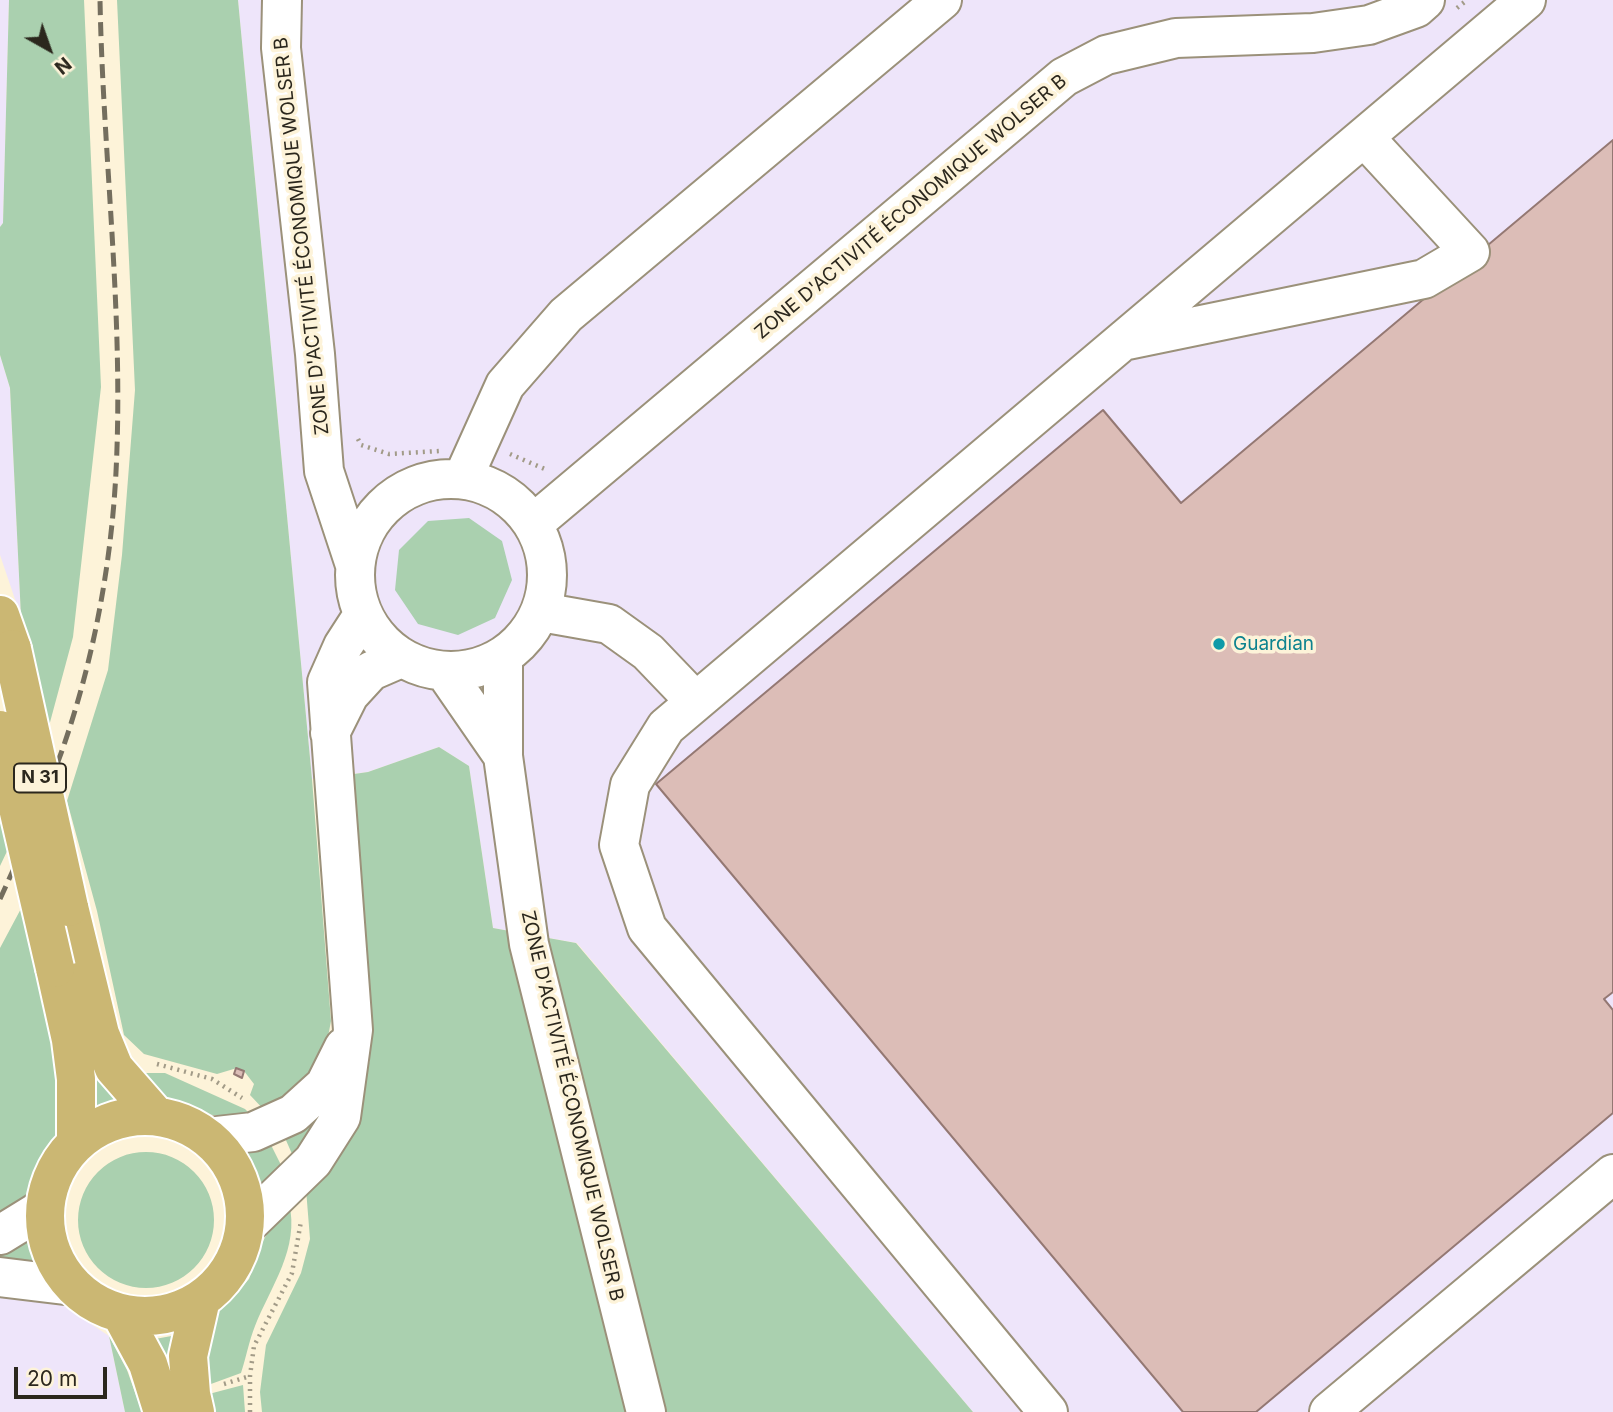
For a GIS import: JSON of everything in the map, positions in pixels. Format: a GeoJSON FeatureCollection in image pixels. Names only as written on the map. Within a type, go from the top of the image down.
{"type":"FeatureCollection","features":[{"type":"Feature","properties":{"kind":"main road","name":"N 31"},"geometry":{"type":"LineString","coordinates":[[6,632],[100,1034],[114,1068],[156,1116]]}},
{"type":"Feature","properties":{"kind":"main road","name":"N 31"},"geometry":{"type":"LineString","coordinates":[[0,730],[71,1040],[76,1079],[76,1142]]}},
{"type":"Feature","properties":{"kind":"main road"},"geometry":{"type":"LineString","coordinates":[[127,1116],[156,1116],[184,1123],[208,1138],[231,1162],[243,1193],[245,1227],[238,1255],[223,1280],[201,1299],[176,1311],[149,1316],[121,1314],[95,1303],[73,1286],[56,1264],[46,1237],[44,1208],[49,1184],[60,1161],[76,1142],[100,1126],[127,1116]]}},
{"type":"Feature","properties":{"kind":"main road"},"geometry":{"type":"LineString","coordinates":[[195,1412],[188,1356],[201,1299]]}},
{"type":"Feature","properties":{"kind":"main road"},"geometry":{"type":"LineString","coordinates":[[121,1314],[148,1364],[163,1412]]}},
{"type":"Feature","properties":{"kind":"lane","name":"ZONE D'ACTIVITÉ ÉCONOMIQUE WOLSER B"},"geometry":{"type":"LineString","coordinates":[[282,0],[281,48],[315,354],[324,471],[355,565],[356,590],[363,615],[379,639],[401,658],[422,667],[445,672],[475,669],[503,657],[525,638],[541,612],[548,582],[545,552],[534,523],[515,502],[491,486],[463,478],[435,479],[409,487],[386,503],[365,531],[355,565]]}},
{"type":"Feature","properties":{"kind":"lane"},"geometry":{"type":"LineString","coordinates":[[463,478],[505,385],[566,315],[942,0]]}},
{"type":"Feature","properties":{"kind":"lane","name":"ZONE D'ACTIVITÉ ÉCONOMIQUE WOLSER B"},"geometry":{"type":"LineString","coordinates":[[534,523],[1064,77],[1106,55],[1176,38],[1313,33],[1369,25],[1416,8],[1425,0]]}},
{"type":"Feature","properties":{"kind":"lane"},"geometry":{"type":"LineString","coordinates":[[1048,1412],[648,929],[619,845],[630,785],[666,727],[1526,0]]}},
{"type":"Feature","properties":{"kind":"lane"},"geometry":{"type":"LineString","coordinates":[[1122,341],[1424,279],[1470,252],[1364,137]]}},
{"type":"Feature","properties":{"kind":"lane"},"geometry":{"type":"LineString","coordinates":[[324,471],[386,503]]}},
{"type":"Feature","properties":{"kind":"lane"},"geometry":{"type":"LineString","coordinates":[[541,612],[609,624],[648,652],[695,702]]}},
{"type":"Feature","properties":{"kind":"lane"},"geometry":{"type":"LineString","coordinates":[[245,1227],[313,1161],[341,1116],[353,1030],[327,682],[343,646],[363,615]]}},
{"type":"Feature","properties":{"kind":"lane","name":"ZONE D'ACTIVITÉ ÉCONOMIQUE WOLSER B"},"geometry":{"type":"LineString","coordinates":[[503,657],[503,756],[529,944],[646,1412]]}},
{"type":"Feature","properties":{"kind":"lane"},"geometry":{"type":"LineString","coordinates":[[330,733],[349,695],[371,671],[401,658]]}},
{"type":"Feature","properties":{"kind":"lane","name":"ZONE D'ACTIVITÉ ÉCONOMIQUE WOLSER B"},"geometry":{"type":"LineString","coordinates":[[445,672],[503,756]]}},
{"type":"Feature","properties":{"kind":"lane"},"geometry":{"type":"LineString","coordinates":[[208,1138],[253,1132],[293,1114],[325,1085],[353,1030]]}},
{"type":"Feature","properties":{"kind":"lane"},"geometry":{"type":"LineString","coordinates":[[1329,1412],[1613,1174]]}},
{"type":"Feature","properties":{"kind":"lane"},"geometry":{"type":"LineString","coordinates":[[0,1235],[44,1208]]}},
{"type":"Feature","properties":{"kind":"lane"},"geometry":{"type":"LineString","coordinates":[[0,1277],[73,1286]]}},
{"type":"Feature","properties":{"kind":"path"},"geometry":{"type":"LineString","coordinates":[[114,1068],[135,1061],[169,1065],[212,1079],[254,1105],[270,1124]]}},
{"type":"Feature","properties":{"kind":"path"},"geometry":{"type":"LineString","coordinates":[[250,1412],[250,1376],[254,1346],[292,1273],[300,1238],[302,1213]]}},
{"type":"Feature","properties":{"kind":"shaded area"},"geometry":{"type":"Polygon","coordinates":[[[0,0],[9,0],[3,223],[0,227],[0,0]]]}},
{"type":"Feature","properties":{"kind":"shaded area"},"geometry":{"type":"Polygon","coordinates":[[[238,0],[1613,0],[1613,1412],[973,1412],[577,943],[493,928],[469,766],[439,747],[368,772],[312,779],[238,0]]]}},
{"type":"Feature","properties":{"kind":"shaded area"},"geometry":{"type":"Polygon","coordinates":[[[0,355],[10,388],[21,617],[0,555],[0,355]]]}},
{"type":"Feature","properties":{"kind":"shaded area"},"geometry":{"type":"Polygon","coordinates":[[[0,1263],[109,1336],[125,1412],[0,1412],[0,1263]]]}},
{"type":"Feature","properties":{"kind":"green space"},"geometry":{"type":"Polygon","coordinates":[[[9,0],[84,0],[101,387],[73,637],[49,726],[21,617],[10,388],[0,355],[0,227],[3,223],[9,0]]]}},
{"type":"Feature","properties":{"kind":"green space"},"geometry":{"type":"Polygon","coordinates":[[[117,0],[238,0],[312,779],[331,1021],[323,1063],[266,1112],[250,1095],[254,1084],[244,1071],[237,1068],[217,1074],[144,1054],[124,1035],[97,911],[67,801],[108,670],[122,555],[135,390],[117,0]]]}},
{"type":"Feature","properties":{"kind":"green space"},"geometry":{"type":"Polygon","coordinates":[[[469,518],[502,541],[512,580],[495,618],[458,635],[418,624],[395,590],[399,550],[428,521],[469,518]]]}},
{"type":"Feature","properties":{"kind":"green space"},"geometry":{"type":"Polygon","coordinates":[[[439,747],[469,766],[493,928],[576,943],[973,1412],[262,1412],[260,1392],[266,1345],[301,1273],[310,1239],[306,1189],[361,1098],[370,1059],[354,774],[368,772],[439,747]]]}},
{"type":"Feature","properties":{"kind":"green space"},"geometry":{"type":"Polygon","coordinates":[[[0,802],[10,845],[0,866],[0,802]]]}},
{"type":"Feature","properties":{"kind":"green space"},"geometry":{"type":"Polygon","coordinates":[[[24,903],[86,1084],[109,1076],[121,1098],[109,1109],[73,1128],[46,1158],[30,1195],[0,1221],[0,948],[24,903]]]}},
{"type":"Feature","properties":{"kind":"green space"},"geometry":{"type":"Polygon","coordinates":[[[134,1073],[165,1073],[245,1109],[253,1117],[194,1114],[156,1097],[134,1073]]]}},
{"type":"Feature","properties":{"kind":"green space"},"geometry":{"type":"Polygon","coordinates":[[[318,1117],[323,1122],[296,1163],[285,1138],[318,1117]]]}},
{"type":"Feature","properties":{"kind":"green space"},"geometry":{"type":"Polygon","coordinates":[[[271,1145],[285,1173],[260,1193],[249,1163],[241,1154],[246,1149],[271,1145]]]}},
{"type":"Feature","properties":{"kind":"green space"},"geometry":{"type":"Polygon","coordinates":[[[146,1152],[172,1157],[194,1172],[209,1194],[214,1220],[209,1246],[194,1268],[172,1283],[146,1288],[120,1283],[98,1268],[83,1246],[78,1220],[83,1194],[98,1172],[120,1157],[146,1152]]]}},
{"type":"Feature","properties":{"kind":"green space"},"geometry":{"type":"Polygon","coordinates":[[[289,1203],[291,1236],[287,1251],[255,1326],[241,1373],[211,1384],[202,1376],[212,1318],[249,1279],[263,1241],[281,1209],[289,1203]]]}},
{"type":"Feature","properties":{"kind":"green space"},"geometry":{"type":"Polygon","coordinates":[[[27,1229],[35,1265],[0,1263],[0,1248],[27,1229]]]}},
{"type":"Feature","properties":{"kind":"green space"},"geometry":{"type":"Polygon","coordinates":[[[177,1335],[177,1391],[155,1339],[177,1335]]]}},
{"type":"Feature","properties":{"kind":"green space"},"geometry":{"type":"Polygon","coordinates":[[[109,1336],[127,1370],[142,1412],[125,1412],[109,1336]]]}},
{"type":"Feature","properties":{"kind":"green space"},"geometry":{"type":"Polygon","coordinates":[[[243,1385],[245,1412],[209,1412],[205,1395],[243,1385]]]}},
{"type":"Feature","properties":{"kind":"building","name":"Guardian"},"geometry":{"type":"Polygon","coordinates":[[[1613,140],[1613,992],[1604,999],[1613,1010],[1613,1113],[1256,1412],[1183,1412],[656,784],[1103,410],[1181,503],[1613,140]]]}},
{"type":"Feature","properties":{"kind":"building"},"geometry":{"type":"Polygon","coordinates":[[[236,1068],[244,1071],[242,1078],[234,1074],[236,1068]]]}},
{"type":"Feature","properties":{"kind":"railway"},"geometry":{"type":"LineString","coordinates":[[0,899],[30,833],[68,732],[89,659],[109,546],[118,413],[115,295],[100,0]]}},
{"type":"Feature","properties":{"kind":"place","name":"Guardian"},"geometry":{"type":"Point","coordinates":[1219,644]}}]}
